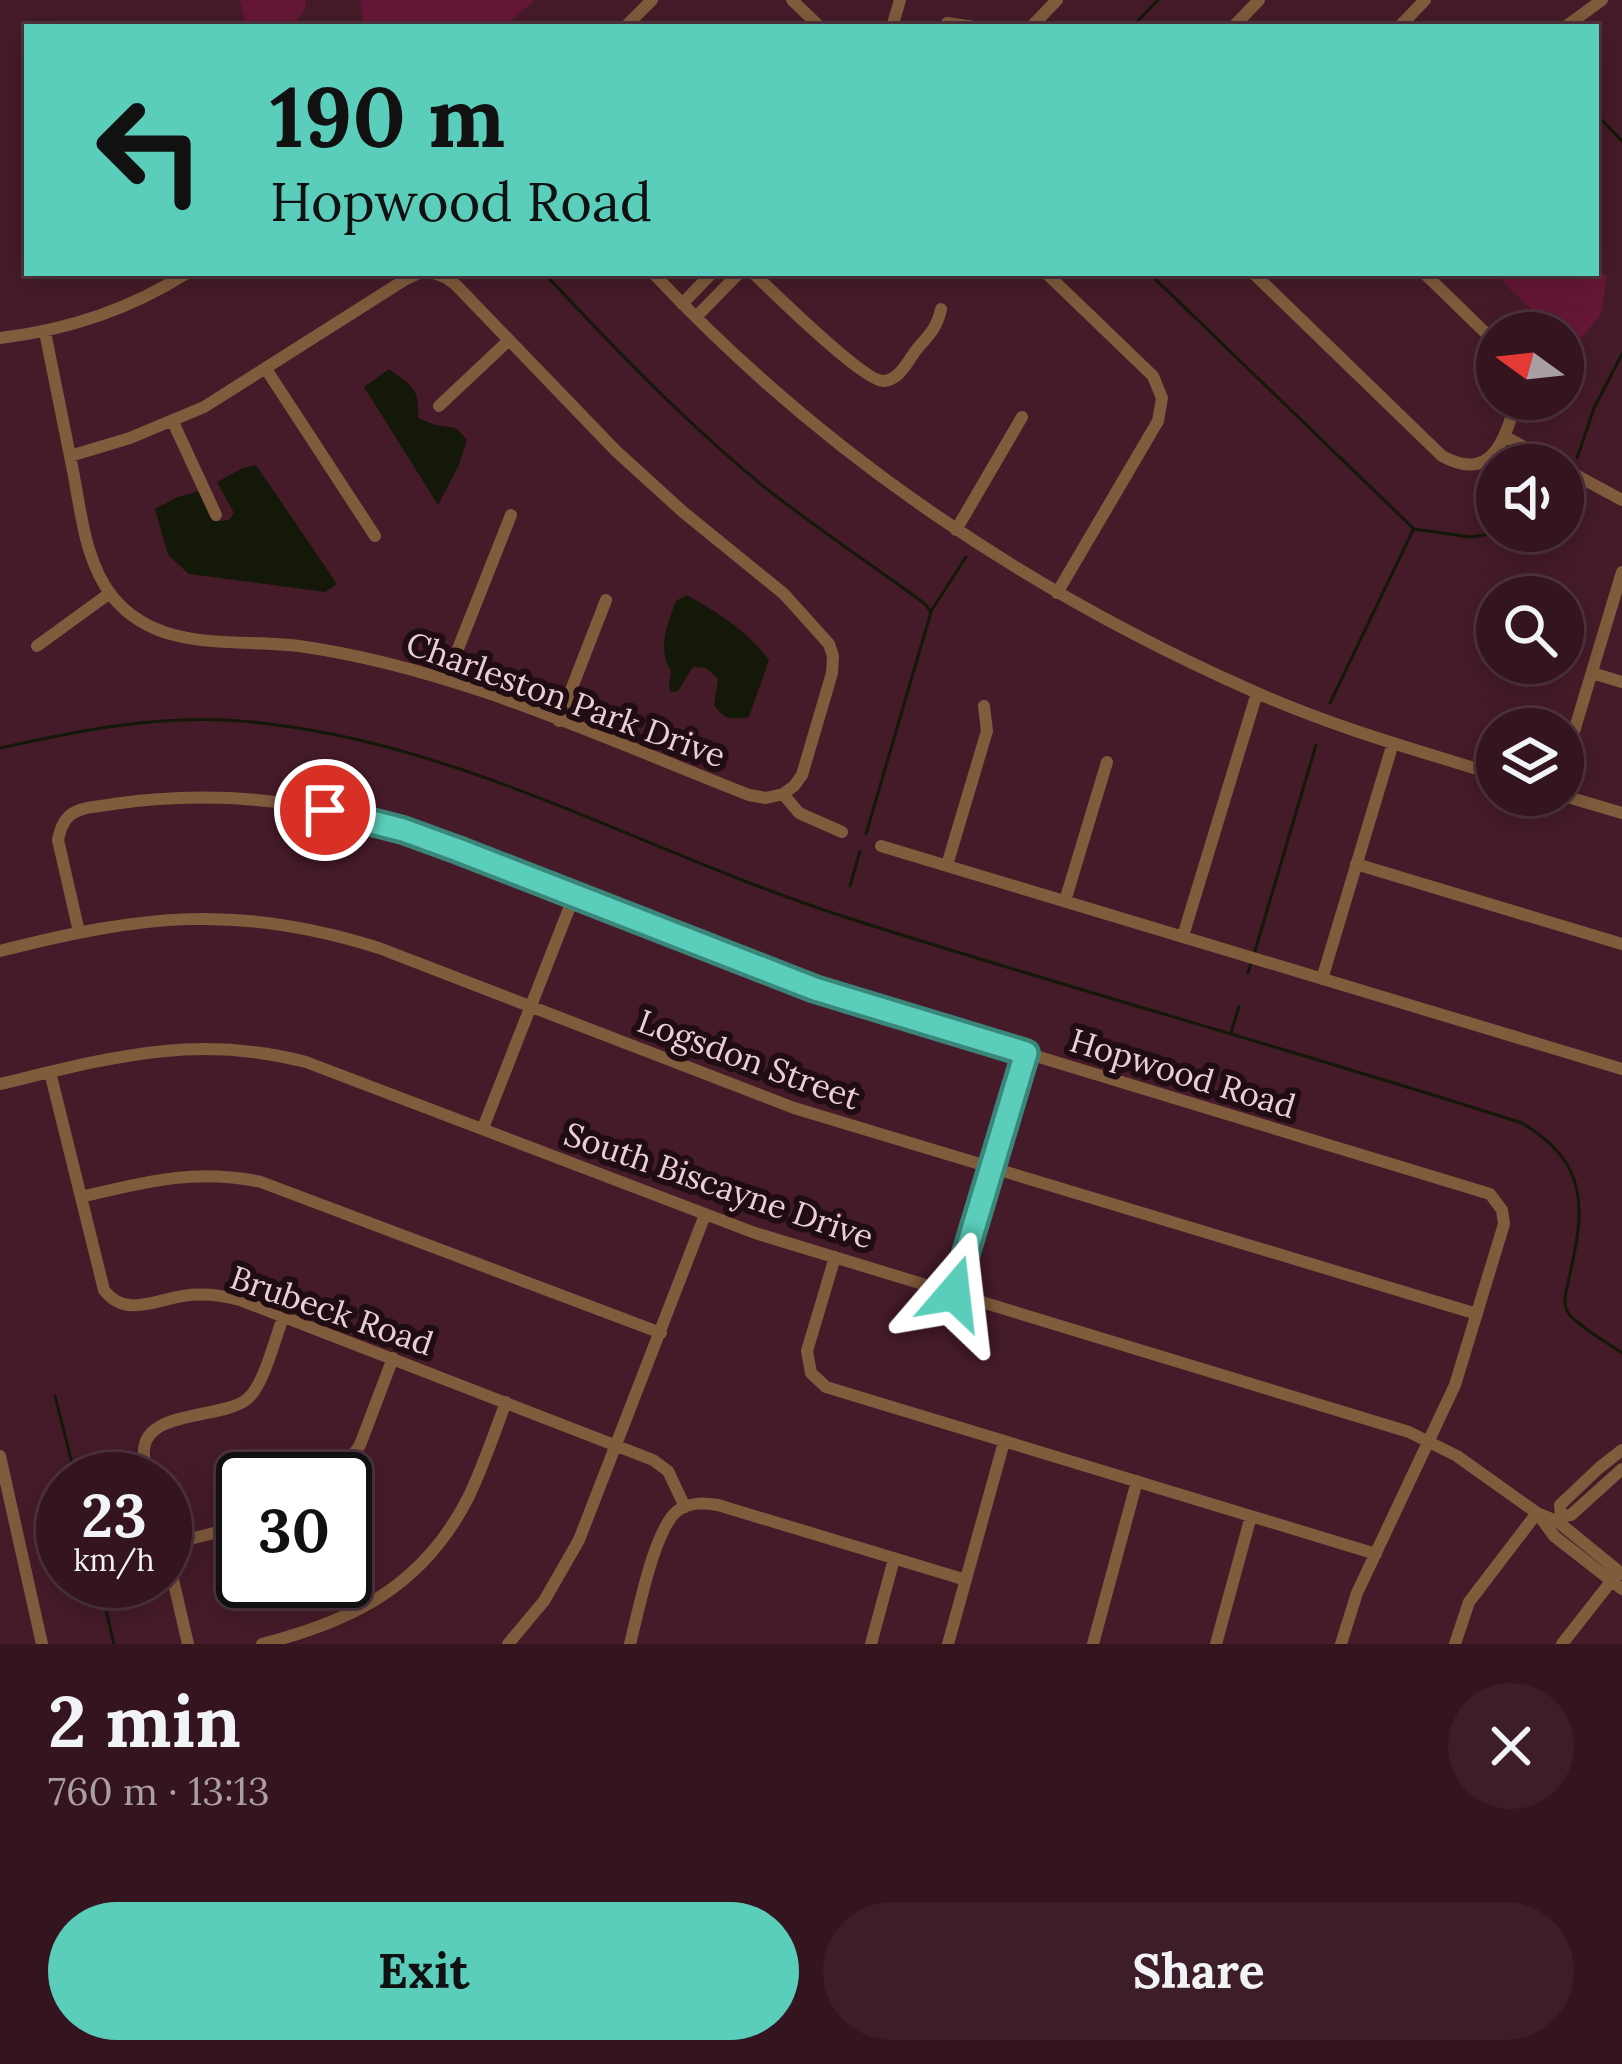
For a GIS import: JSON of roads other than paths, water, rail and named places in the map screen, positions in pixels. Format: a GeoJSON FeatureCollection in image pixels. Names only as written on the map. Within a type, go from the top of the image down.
{"type":"FeatureCollection","features":[{"type":"Feature","properties":{"kind":"street"},"geometry":{"type":"LineString","coordinates":[[629,24],[652,0]]}},
{"type":"Feature","properties":{"kind":"street"},"geometry":{"type":"LineString","coordinates":[[792,0],[817,24]]}},
{"type":"Feature","properties":{"kind":"street"},"geometry":{"type":"LineString","coordinates":[[1034,24],[1057,0]]}},
{"type":"Feature","properties":{"kind":"street"},"geometry":{"type":"LineString","coordinates":[[1236,24],[1259,0]]}},
{"type":"Feature","properties":{"kind":"street"},"geometry":{"type":"LineString","coordinates":[[1402,24],[1425,0]]}},
{"type":"Feature","properties":{"kind":"street"},"geometry":{"type":"LineString","coordinates":[[1569,24],[1602,0]]}},
{"type":"Feature","properties":{"kind":"street"},"geometry":{"type":"LineString","coordinates":[[946,23],[953,24]]}},
{"type":"Feature","properties":{"kind":"street"},"geometry":{"type":"LineString","coordinates":[[0,338],[45,332],[118,310],[182,276]]}},
{"type":"Feature","properties":{"kind":"street"},"geometry":{"type":"LineString","coordinates":[[70,456],[173,422],[224,396],[412,276]]}},
{"type":"Feature","properties":{"kind":"street"},"geometry":{"type":"LineString","coordinates":[[442,276],[616,451],[784,594],[829,644],[832,673],[803,769],[783,794]]}},
{"type":"Feature","properties":{"kind":"street"},"geometry":{"type":"LineString","coordinates":[[656,276],[828,436],[956,530],[1057,593],[1256,693],[1476,769]]}},
{"type":"Feature","properties":{"kind":"street"},"geometry":{"type":"LineString","coordinates":[[682,304],[709,276]]}},
{"type":"Feature","properties":{"kind":"street"},"geometry":{"type":"LineString","coordinates":[[696,317],[737,276]]}},
{"type":"Feature","properties":{"kind":"street"},"geometry":{"type":"LineString","coordinates":[[756,276],[876,380],[893,378],[903,369],[936,328],[941,309]]}},
{"type":"Feature","properties":{"kind":"street"},"geometry":{"type":"LineString","coordinates":[[1049,276],[1153,376],[1162,398],[1158,421],[1057,593]]}},
{"type":"Feature","properties":{"kind":"street"},"geometry":{"type":"LineString","coordinates":[[1256,276],[1442,456],[1459,464],[1477,464],[1494,454],[1510,420]]}},
{"type":"Feature","properties":{"kind":"street"},"geometry":{"type":"LineString","coordinates":[[1427,276],[1476,324]]}},
{"type":"Feature","properties":{"kind":"street"},"geometry":{"type":"LineString","coordinates":[[37,646],[110,593],[91,556],[45,332]]}},
{"type":"Feature","properties":{"kind":"street"},"geometry":{"type":"LineString","coordinates":[[439,406],[508,341]]}},
{"type":"Feature","properties":{"kind":"street"},"geometry":{"type":"LineString","coordinates":[[266,369],[375,536]]}},
{"type":"Feature","properties":{"kind":"street"},"geometry":{"type":"LineString","coordinates":[[956,530],[1022,417]]}},
{"type":"Feature","properties":{"kind":"street"},"geometry":{"type":"LineString","coordinates":[[173,422],[216,514]]}},
{"type":"Feature","properties":{"kind":"street"},"geometry":{"type":"LineString","coordinates":[[1505,436],[1520,444]]}},
{"type":"Feature","properties":{"kind":"street"},"geometry":{"type":"LineString","coordinates":[[1584,479],[1622,500]]}},
{"type":"Feature","properties":{"kind":"street"},"geometry":{"type":"LineString","coordinates":[[446,679],[511,515]]}},
{"type":"Feature","properties":{"kind":"street"},"geometry":{"type":"LineString","coordinates":[[1581,708],[1622,572]]}},
{"type":"Feature","properties":{"kind":"street","name":"Charleston Park Drive"},"geometry":{"type":"LineString","coordinates":[[110,593],[138,620],[175,637],[319,649],[446,679],[757,797],[783,794],[799,813],[842,832]]}},
{"type":"Feature","properties":{"kind":"street"},"geometry":{"type":"LineString","coordinates":[[559,721],[605,600]]}},
{"type":"Feature","properties":{"kind":"street"},"geometry":{"type":"LineString","coordinates":[[1592,673],[1622,682]]}},
{"type":"Feature","properties":{"kind":"street"},"geometry":{"type":"LineString","coordinates":[[1184,936],[1256,693]]}},
{"type":"Feature","properties":{"kind":"street"},"geometry":{"type":"LineString","coordinates":[[947,865],[986,736],[984,706]]}},
{"type":"Feature","properties":{"kind":"street"},"geometry":{"type":"LineString","coordinates":[[1322,979],[1393,743]]}},
{"type":"Feature","properties":{"kind":"street"},"geometry":{"type":"LineString","coordinates":[[1065,901],[1107,762]]}},
{"type":"Feature","properties":{"kind":"street","name":"Hopwood Road"},"geometry":{"type":"LineString","coordinates":[[79,932],[58,840],[71,814],[82,809],[223,799],[325,810],[403,830],[815,989],[1484,1191],[1500,1205],[1503,1228],[1477,1314]]}},
{"type":"Feature","properties":{"kind":"street"},"geometry":{"type":"LineString","coordinates":[[1584,802],[1622,813]]}},
{"type":"Feature","properties":{"kind":"street"},"geometry":{"type":"LineString","coordinates":[[881,845],[1622,1069]]}},
{"type":"Feature","properties":{"kind":"street"},"geometry":{"type":"LineString","coordinates":[[1356,864],[1622,944]]}},
{"type":"Feature","properties":{"kind":"street"},"geometry":{"type":"LineString","coordinates":[[483,1128],[574,896]]}},
{"type":"Feature","properties":{"kind":"street","name":"Logsdon Street"},"geometry":{"type":"LineString","coordinates":[[0,951],[117,924],[188,917],[274,922],[317,930],[379,948],[794,1108],[1477,1314]]}},
{"type":"Feature","properties":{"kind":"street","name":"South Biscayne Drive"},"geometry":{"type":"LineString","coordinates":[[0,1084],[162,1050],[245,1050],[322,1067],[706,1215],[1372,1418],[1430,1441],[1485,1474],[1556,1523],[1619,1579]]}},
{"type":"Feature","properties":{"kind":"street"},"geometry":{"type":"LineString","coordinates":[[954,1293],[1026,1053]]}},
{"type":"Feature","properties":{"kind":"street","name":"Brubeck Road"},"geometry":{"type":"LineString","coordinates":[[50,1072],[104,1290],[115,1302],[130,1307],[211,1294],[284,1315],[653,1460],[668,1471],[685,1507]]}},
{"type":"Feature","properties":{"kind":"street"},"geometry":{"type":"LineString","coordinates":[[81,1197],[186,1175],[261,1182],[661,1333]]}},
{"type":"Feature","properties":{"kind":"street"},"geometry":{"type":"LineString","coordinates":[[508,1644],[570,1560],[706,1215]]}},
{"type":"Feature","properties":{"kind":"street"},"geometry":{"type":"LineString","coordinates":[[835,1257],[808,1351],[808,1366],[817,1381],[831,1389],[1376,1554]]}},
{"type":"Feature","properties":{"kind":"street"},"geometry":{"type":"LineString","coordinates":[[1341,1644],[1357,1593],[1455,1385],[1477,1314]]}},
{"type":"Feature","properties":{"kind":"street"},"geometry":{"type":"LineString","coordinates":[[144,1452],[151,1432],[163,1424],[236,1406],[249,1398],[284,1315]]}},
{"type":"Feature","properties":{"kind":"street"},"geometry":{"type":"LineString","coordinates":[[355,1452],[393,1358]]}},
{"type":"Feature","properties":{"kind":"street"},"geometry":{"type":"LineString","coordinates":[[262,1644],[309,1638],[369,1605],[424,1560],[467,1499],[506,1402]]}},
{"type":"Feature","properties":{"kind":"street"},"geometry":{"type":"LineString","coordinates":[[949,1644],[1004,1442]]}},
{"type":"Feature","properties":{"kind":"street"},"geometry":{"type":"LineString","coordinates":[[1556,1523],[1560,1505],[1622,1450]]}},
{"type":"Feature","properties":{"kind":"street"},"geometry":{"type":"LineString","coordinates":[[0,1456],[42,1644]]}},
{"type":"Feature","properties":{"kind":"street"},"geometry":{"type":"LineString","coordinates":[[1556,1523],[1622,1469]]}},
{"type":"Feature","properties":{"kind":"street"},"geometry":{"type":"LineString","coordinates":[[1093,1644],[1137,1481]]}},
{"type":"Feature","properties":{"kind":"street"},"geometry":{"type":"LineString","coordinates":[[630,1644],[659,1537],[673,1514],[699,1503],[966,1580]]}},
{"type":"Feature","properties":{"kind":"street"},"geometry":{"type":"LineString","coordinates":[[1455,1644],[1469,1602],[1537,1514]]}},
{"type":"Feature","properties":{"kind":"street"},"geometry":{"type":"LineString","coordinates":[[1216,1644],[1251,1516]]}},
{"type":"Feature","properties":{"kind":"street"},"geometry":{"type":"LineString","coordinates":[[872,1644],[895,1559]]}},
{"type":"Feature","properties":{"kind":"street"},"geometry":{"type":"LineString","coordinates":[[1562,1644],[1619,1579]]}},
{"type":"Feature","properties":{"kind":"street"},"geometry":{"type":"LineString","coordinates":[[180,1608],[188,1644]]}},
{"type":"Feature","properties":{"kind":"waterway"},"geometry":{"type":"LineString","coordinates":[[1135,24],[1158,0]]}},
{"type":"Feature","properties":{"kind":"waterway"},"geometry":{"type":"LineString","coordinates":[[1599,117],[1622,141]]}},
{"type":"Feature","properties":{"kind":"waterway"},"geometry":{"type":"LineString","coordinates":[[547,276],[738,465],[931,612],[866,834]]}},
{"type":"Feature","properties":{"kind":"waterway"},"geometry":{"type":"LineString","coordinates":[[1152,276],[1414,529],[1476,536]]}},
{"type":"Feature","properties":{"kind":"waterway"},"geometry":{"type":"LineString","coordinates":[[1582,444],[1622,354]]}},
{"type":"Feature","properties":{"kind":"waterway"},"geometry":{"type":"LineString","coordinates":[[1330,703],[1413,530]]}},
{"type":"Feature","properties":{"kind":"waterway"},"geometry":{"type":"LineString","coordinates":[[931,611],[966,557]]}},
{"type":"Feature","properties":{"kind":"waterway"},"geometry":{"type":"LineString","coordinates":[[0,748],[111,726],[197,719],[306,729],[386,747],[540,798],[845,917],[1522,1123],[1560,1155],[1577,1190],[1578,1230],[1565,1296],[1567,1310],[1622,1353]]}},
{"type":"Feature","properties":{"kind":"waterway"},"geometry":{"type":"LineString","coordinates":[[1255,951],[1316,745]]}},
{"type":"Feature","properties":{"kind":"waterway"},"geometry":{"type":"LineString","coordinates":[[850,886],[860,851]]}},
{"type":"Feature","properties":{"kind":"waterway"},"geometry":{"type":"LineString","coordinates":[[1248,973],[1252,960]]}},
{"type":"Feature","properties":{"kind":"waterway"},"geometry":{"type":"LineString","coordinates":[[1231,1033],[1239,1006]]}},
{"type":"Feature","properties":{"kind":"waterway"},"geometry":{"type":"LineString","coordinates":[[55,1396],[69,1452]]}},
{"type":"Feature","properties":{"kind":"waterway"},"geometry":{"type":"LineString","coordinates":[[105,1608],[114,1644]]}}]}
